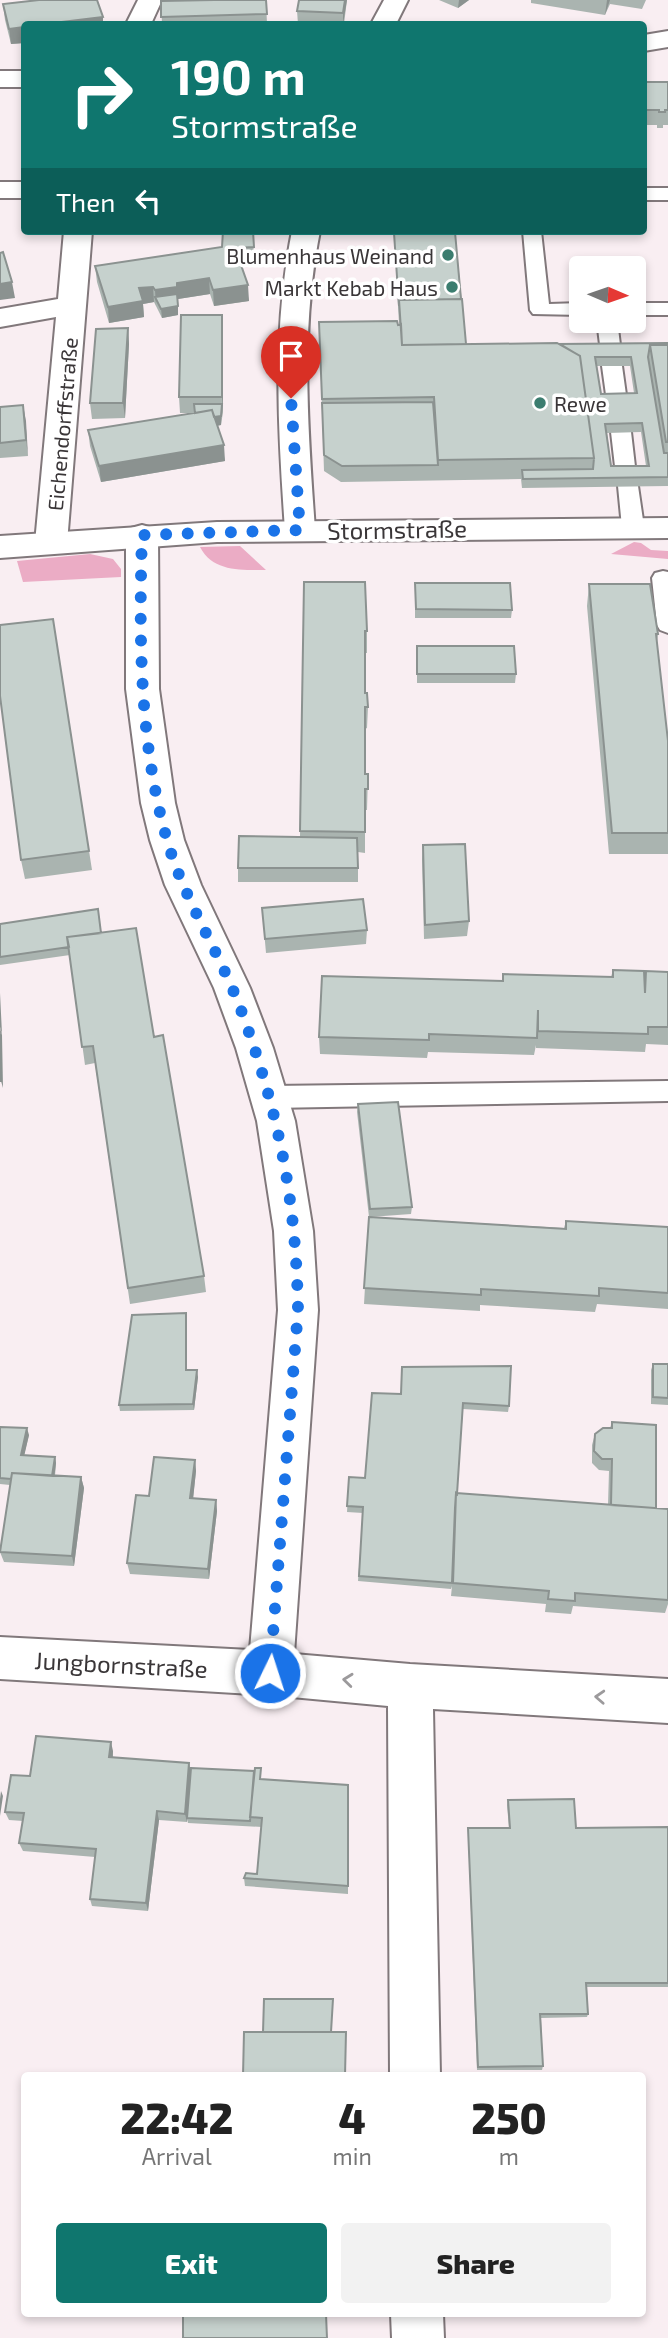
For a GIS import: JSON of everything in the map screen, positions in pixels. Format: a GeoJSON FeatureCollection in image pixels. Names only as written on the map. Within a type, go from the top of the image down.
{"type":"FeatureCollection","features":[{"type":"Feature","properties":{"kind":"street"},"geometry":{"type":"LineString","coordinates":[[140,21],[150,0]]}},
{"type":"Feature","properties":{"kind":"street"},"geometry":{"type":"LineString","coordinates":[[386,21],[396,0]]}},
{"type":"Feature","properties":{"kind":"street"},"geometry":{"type":"LineString","coordinates":[[647,43],[668,40]]}},
{"type":"Feature","properties":{"kind":"street"},"geometry":{"type":"LineString","coordinates":[[0,79],[21,79]]}},
{"type":"Feature","properties":{"kind":"street"},"geometry":{"type":"LineString","coordinates":[[0,190],[21,190]]}},
{"type":"Feature","properties":{"kind":"street","name":"Eichendorffstraße"},"geometry":{"type":"LineString","coordinates":[[51,543],[78,235]]}},
{"type":"Feature","properties":{"kind":"street"},"geometry":{"type":"LineString","coordinates":[[300,530],[289,372],[296,284],[305,235]]}},
{"type":"Feature","properties":{"kind":"street","name":"Eichendorffstraße"},"geometry":{"type":"LineString","coordinates":[[0,318],[73,305]]}},
{"type":"Feature","properties":{"kind":"street","name":"Stormstraße"},"geometry":{"type":"LineString","coordinates":[[0,547],[142,535],[300,530],[668,528]]}},
{"type":"Feature","properties":{"kind":"street"},"geometry":{"type":"LineString","coordinates":[[142,535],[139,641],[144,712],[155,790],[183,890],[240,1008],[271,1097],[292,1198],[298,1310],[270,1673]]}},
{"type":"Feature","properties":{"kind":"street","name":"Jungbornstraße"},"geometry":{"type":"LineString","coordinates":[[0,1658],[270,1673],[410,1686],[668,1701]]}},
{"type":"Feature","properties":{"kind":"street"},"geometry":{"type":"LineString","coordinates":[[410,1686],[415,2072]]}},
{"type":"Feature","properties":{"kind":"street"},"geometry":{"type":"LineString","coordinates":[[418,2317],[418,2338]]}},
{"type":"Feature","properties":{"kind":"lane"},"geometry":{"type":"LineString","coordinates":[[647,194],[668,194]]}},
{"type":"Feature","properties":{"kind":"lane"},"geometry":{"type":"LineString","coordinates":[[532,235],[540,310],[569,309]]}},
{"type":"Feature","properties":{"kind":"lane"},"geometry":{"type":"LineString","coordinates":[[646,309],[668,309]]}},
{"type":"Feature","properties":{"kind":"lane"},"geometry":{"type":"LineString","coordinates":[[609,333],[617,402]]}},
{"type":"Feature","properties":{"kind":"lane"},"geometry":{"type":"LineString","coordinates":[[621,432],[633,527]]}},
{"type":"Feature","properties":{"kind":"lane"},"geometry":{"type":"LineString","coordinates":[[663,578],[668,625]]}},
{"type":"Feature","properties":{"kind":"lane"},"geometry":{"type":"LineString","coordinates":[[271,1097],[668,1091]]}},
{"type":"Feature","properties":{"kind":"shaded area"},"geometry":{"type":"Polygon","coordinates":[[[634,542],[651,550],[668,551],[668,559],[611,554],[634,542]]]}},
{"type":"Feature","properties":{"kind":"shaded area"},"geometry":{"type":"Polygon","coordinates":[[[240,546],[266,570],[228,568],[212,561],[200,547],[240,546]]]}},
{"type":"Feature","properties":{"kind":"shaded area"},"geometry":{"type":"Polygon","coordinates":[[[90,554],[113,559],[121,569],[121,577],[23,582],[17,561],[90,554]]]}},
{"type":"Feature","properties":{"kind":"building"},"geometry":{"type":"Polygon","coordinates":[[[39,0],[97,0],[103,17],[70,21],[21,21],[21,27],[9,29],[3,4],[39,0]]]}},
{"type":"Feature","properties":{"kind":"building"},"geometry":{"type":"Polygon","coordinates":[[[266,0],[267,14],[161,17],[161,1],[266,0]]]}},
{"type":"Feature","properties":{"kind":"building"},"geometry":{"type":"Polygon","coordinates":[[[299,0],[345,0],[343,13],[297,11],[299,0]]]}},
{"type":"Feature","properties":{"kind":"building"},"geometry":{"type":"Polygon","coordinates":[[[647,82],[668,82],[668,110],[647,110],[647,82]]]}},
{"type":"Feature","properties":{"kind":"building"},"geometry":{"type":"Polygon","coordinates":[[[223,235],[253,235],[254,247],[235,248],[248,285],[213,290],[209,278],[177,283],[177,287],[155,290],[153,287],[139,288],[143,301],[108,307],[95,266],[222,247],[223,235]]]}},
{"type":"Feature","properties":{"kind":"building"},"geometry":{"type":"Polygon","coordinates":[[[394,235],[455,235],[461,299],[399,300],[399,306],[394,235]]]}},
{"type":"Feature","properties":{"kind":"building"},"geometry":{"type":"Polygon","coordinates":[[[3,252],[12,282],[0,284],[0,253],[3,252]]]}},
{"type":"Feature","properties":{"kind":"building"},"geometry":{"type":"Polygon","coordinates":[[[177,294],[178,306],[161,309],[155,297],[177,294]]]}},
{"type":"Feature","properties":{"kind":"building"},"geometry":{"type":"Polygon","coordinates":[[[462,299],[466,344],[402,345],[399,300],[462,299]]]}},
{"type":"Feature","properties":{"kind":"building"},"geometry":{"type":"Polygon","coordinates":[[[181,315],[222,315],[222,397],[179,397],[181,315]]]}},
{"type":"Feature","properties":{"kind":"building"},"geometry":{"type":"Polygon","coordinates":[[[397,321],[398,325],[401,324],[402,345],[557,343],[580,356],[594,458],[438,460],[434,397],[322,399],[319,322],[397,321]]]}},
{"type":"Feature","properties":{"kind":"building"},"geometry":{"type":"Polygon","coordinates":[[[128,328],[123,403],[90,403],[96,329],[128,328]]]}},
{"type":"Feature","properties":{"kind":"building"},"geometry":{"type":"Polygon","coordinates":[[[668,343],[650,345],[648,357],[664,453],[668,453],[668,477],[523,479],[522,470],[593,469],[594,458],[580,356],[560,344],[668,343]],[[595,357],[601,394],[637,393],[631,357],[595,357]],[[642,423],[605,424],[611,466],[649,466],[642,423]]]}},
{"type":"Feature","properties":{"kind":"building"},"geometry":{"type":"Polygon","coordinates":[[[650,345],[668,345],[668,442],[666,442],[650,345]]]}},
{"type":"Feature","properties":{"kind":"building"},"geometry":{"type":"Polygon","coordinates":[[[433,402],[438,465],[342,466],[324,455],[322,403],[433,402]]]}},
{"type":"Feature","properties":{"kind":"building"},"geometry":{"type":"Polygon","coordinates":[[[194,404],[222,404],[221,416],[214,417],[212,410],[195,413],[194,404]]]}},
{"type":"Feature","properties":{"kind":"building"},"geometry":{"type":"Polygon","coordinates":[[[23,405],[26,440],[0,443],[0,407],[23,405]]]}},
{"type":"Feature","properties":{"kind":"building"},"geometry":{"type":"Polygon","coordinates":[[[212,410],[224,445],[99,466],[88,430],[212,410]]]}},
{"type":"Feature","properties":{"kind":"building"},"geometry":{"type":"Polygon","coordinates":[[[304,582],[365,582],[365,693],[368,707],[365,707],[365,774],[368,774],[368,789],[365,789],[365,832],[300,831],[304,582]]]}},
{"type":"Feature","properties":{"kind":"building"},"geometry":{"type":"Polygon","coordinates":[[[415,583],[510,583],[512,610],[416,609],[415,583]]]}},
{"type":"Feature","properties":{"kind":"building"},"geometry":{"type":"Polygon","coordinates":[[[589,584],[650,584],[658,634],[668,741],[668,833],[612,833],[589,584]]]}},
{"type":"Feature","properties":{"kind":"building"},"geometry":{"type":"Polygon","coordinates":[[[53,619],[89,851],[21,860],[0,696],[0,625],[53,619]]]}},
{"type":"Feature","properties":{"kind":"building"},"geometry":{"type":"Polygon","coordinates":[[[417,646],[514,646],[516,674],[417,674],[417,646]]]}},
{"type":"Feature","properties":{"kind":"building"},"geometry":{"type":"Polygon","coordinates":[[[239,836],[357,838],[358,868],[238,868],[239,836]]]}},
{"type":"Feature","properties":{"kind":"building"},"geometry":{"type":"Polygon","coordinates":[[[465,844],[469,921],[425,925],[423,845],[465,844]]]}},
{"type":"Feature","properties":{"kind":"building"},"geometry":{"type":"Polygon","coordinates":[[[363,899],[367,930],[265,939],[262,908],[363,899]]]}},
{"type":"Feature","properties":{"kind":"building"},"geometry":{"type":"Polygon","coordinates":[[[98,909],[101,933],[67,937],[69,947],[0,957],[0,924],[98,909]]]}},
{"type":"Feature","properties":{"kind":"building"},"geometry":{"type":"Polygon","coordinates":[[[136,928],[154,1037],[163,1035],[204,1276],[128,1288],[93,1046],[82,1047],[67,937],[136,928]]]}},
{"type":"Feature","properties":{"kind":"building"},"geometry":{"type":"Polygon","coordinates":[[[613,970],[644,971],[645,993],[646,971],[668,972],[668,1027],[648,1027],[648,1034],[538,1031],[538,1010],[537,1038],[429,1034],[429,1040],[319,1037],[322,976],[503,981],[503,974],[613,977],[613,970]]]}},
{"type":"Feature","properties":{"kind":"building"},"geometry":{"type":"Polygon","coordinates":[[[398,1102],[412,1207],[370,1209],[358,1104],[398,1102]]]}},
{"type":"Feature","properties":{"kind":"building"},"geometry":{"type":"Polygon","coordinates":[[[369,1217],[566,1229],[566,1221],[668,1227],[668,1293],[599,1288],[599,1296],[481,1289],[481,1295],[364,1288],[369,1217]]]}},
{"type":"Feature","properties":{"kind":"building"},"geometry":{"type":"Polygon","coordinates":[[[186,1313],[186,1370],[197,1370],[193,1404],[119,1405],[132,1315],[186,1313]]]}},
{"type":"Feature","properties":{"kind":"building"},"geometry":{"type":"Polygon","coordinates":[[[653,1364],[668,1364],[668,1398],[653,1397],[653,1364]]]}},
{"type":"Feature","properties":{"kind":"building"},"geometry":{"type":"Polygon","coordinates":[[[511,1366],[509,1406],[463,1403],[452,1583],[359,1576],[363,1507],[347,1506],[349,1477],[365,1478],[372,1393],[401,1394],[402,1367],[511,1366]]]}},
{"type":"Feature","properties":{"kind":"building"},"geometry":{"type":"Polygon","coordinates":[[[612,1422],[656,1425],[656,1508],[611,1505],[612,1459],[602,1459],[594,1451],[595,1434],[603,1428],[612,1428],[612,1422]]]}},
{"type":"Feature","properties":{"kind":"building"},"geometry":{"type":"Polygon","coordinates":[[[0,1427],[27,1428],[21,1455],[55,1457],[52,1476],[12,1473],[11,1479],[0,1478],[0,1427]]]}},
{"type":"Feature","properties":{"kind":"building"},"geometry":{"type":"Polygon","coordinates":[[[154,1457],[195,1460],[190,1498],[216,1500],[208,1569],[127,1563],[136,1495],[149,1496],[154,1457]]]}},
{"type":"Feature","properties":{"kind":"building"},"geometry":{"type":"Polygon","coordinates":[[[12,1473],[81,1477],[72,1556],[0,1552],[12,1473]]]}},
{"type":"Feature","properties":{"kind":"building"},"geometry":{"type":"Polygon","coordinates":[[[456,1493],[668,1509],[668,1600],[575,1593],[575,1601],[548,1599],[549,1591],[453,1583],[456,1493]]]}},
{"type":"Feature","properties":{"kind":"building"},"geometry":{"type":"Polygon","coordinates":[[[36,1736],[111,1742],[109,1757],[189,1763],[185,1814],[157,1811],[146,1903],[90,1899],[96,1849],[19,1843],[24,1813],[5,1812],[11,1775],[30,1776],[36,1736]]]}},
{"type":"Feature","properties":{"kind":"building"},"geometry":{"type":"Polygon","coordinates":[[[191,1768],[254,1771],[250,1821],[187,1818],[191,1768]]]}},
{"type":"Feature","properties":{"kind":"building"},"geometry":{"type":"Polygon","coordinates":[[[255,1768],[261,1768],[260,1779],[348,1785],[348,1886],[244,1878],[246,1873],[257,1874],[262,1818],[250,1817],[255,1768]]]}},
{"type":"Feature","properties":{"kind":"building"},"geometry":{"type":"Polygon","coordinates":[[[574,1799],[576,1828],[668,1827],[668,1983],[586,1983],[588,2014],[540,2014],[543,2066],[478,2067],[468,1828],[510,1828],[508,1800],[574,1799]]]}},
{"type":"Feature","properties":{"kind":"building"},"geometry":{"type":"Polygon","coordinates":[[[264,1999],[333,1999],[331,2032],[263,2032],[264,1999]]]}},
{"type":"Feature","properties":{"kind":"building"},"geometry":{"type":"Polygon","coordinates":[[[244,2032],[346,2032],[345,2072],[243,2072],[244,2032]]]}},
{"type":"Feature","properties":{"kind":"building"},"geometry":{"type":"Polygon","coordinates":[[[183,2317],[326,2317],[327,2338],[183,2338],[183,2317]]]}},
{"type":"Feature","properties":{"kind":"place","name":"Blumenhaus Weinand"},"geometry":{"type":"Point","coordinates":[448,255]}},
{"type":"Feature","properties":{"kind":"place","name":"Markt Kebab Haus"},"geometry":{"type":"Point","coordinates":[452,287]}},
{"type":"Feature","properties":{"kind":"place","name":"Rewe"},"geometry":{"type":"Point","coordinates":[540,403]}},
{"type":"Feature","properties":{"kind":"route"},"geometry":{"type":"LineString","coordinates":[[270,1673],[298,1310],[292,1198],[271,1097],[240,1008],[183,890],[167,839],[155,790],[144,712],[139,641],[142,535],[300,530],[291,398]]}}]}
